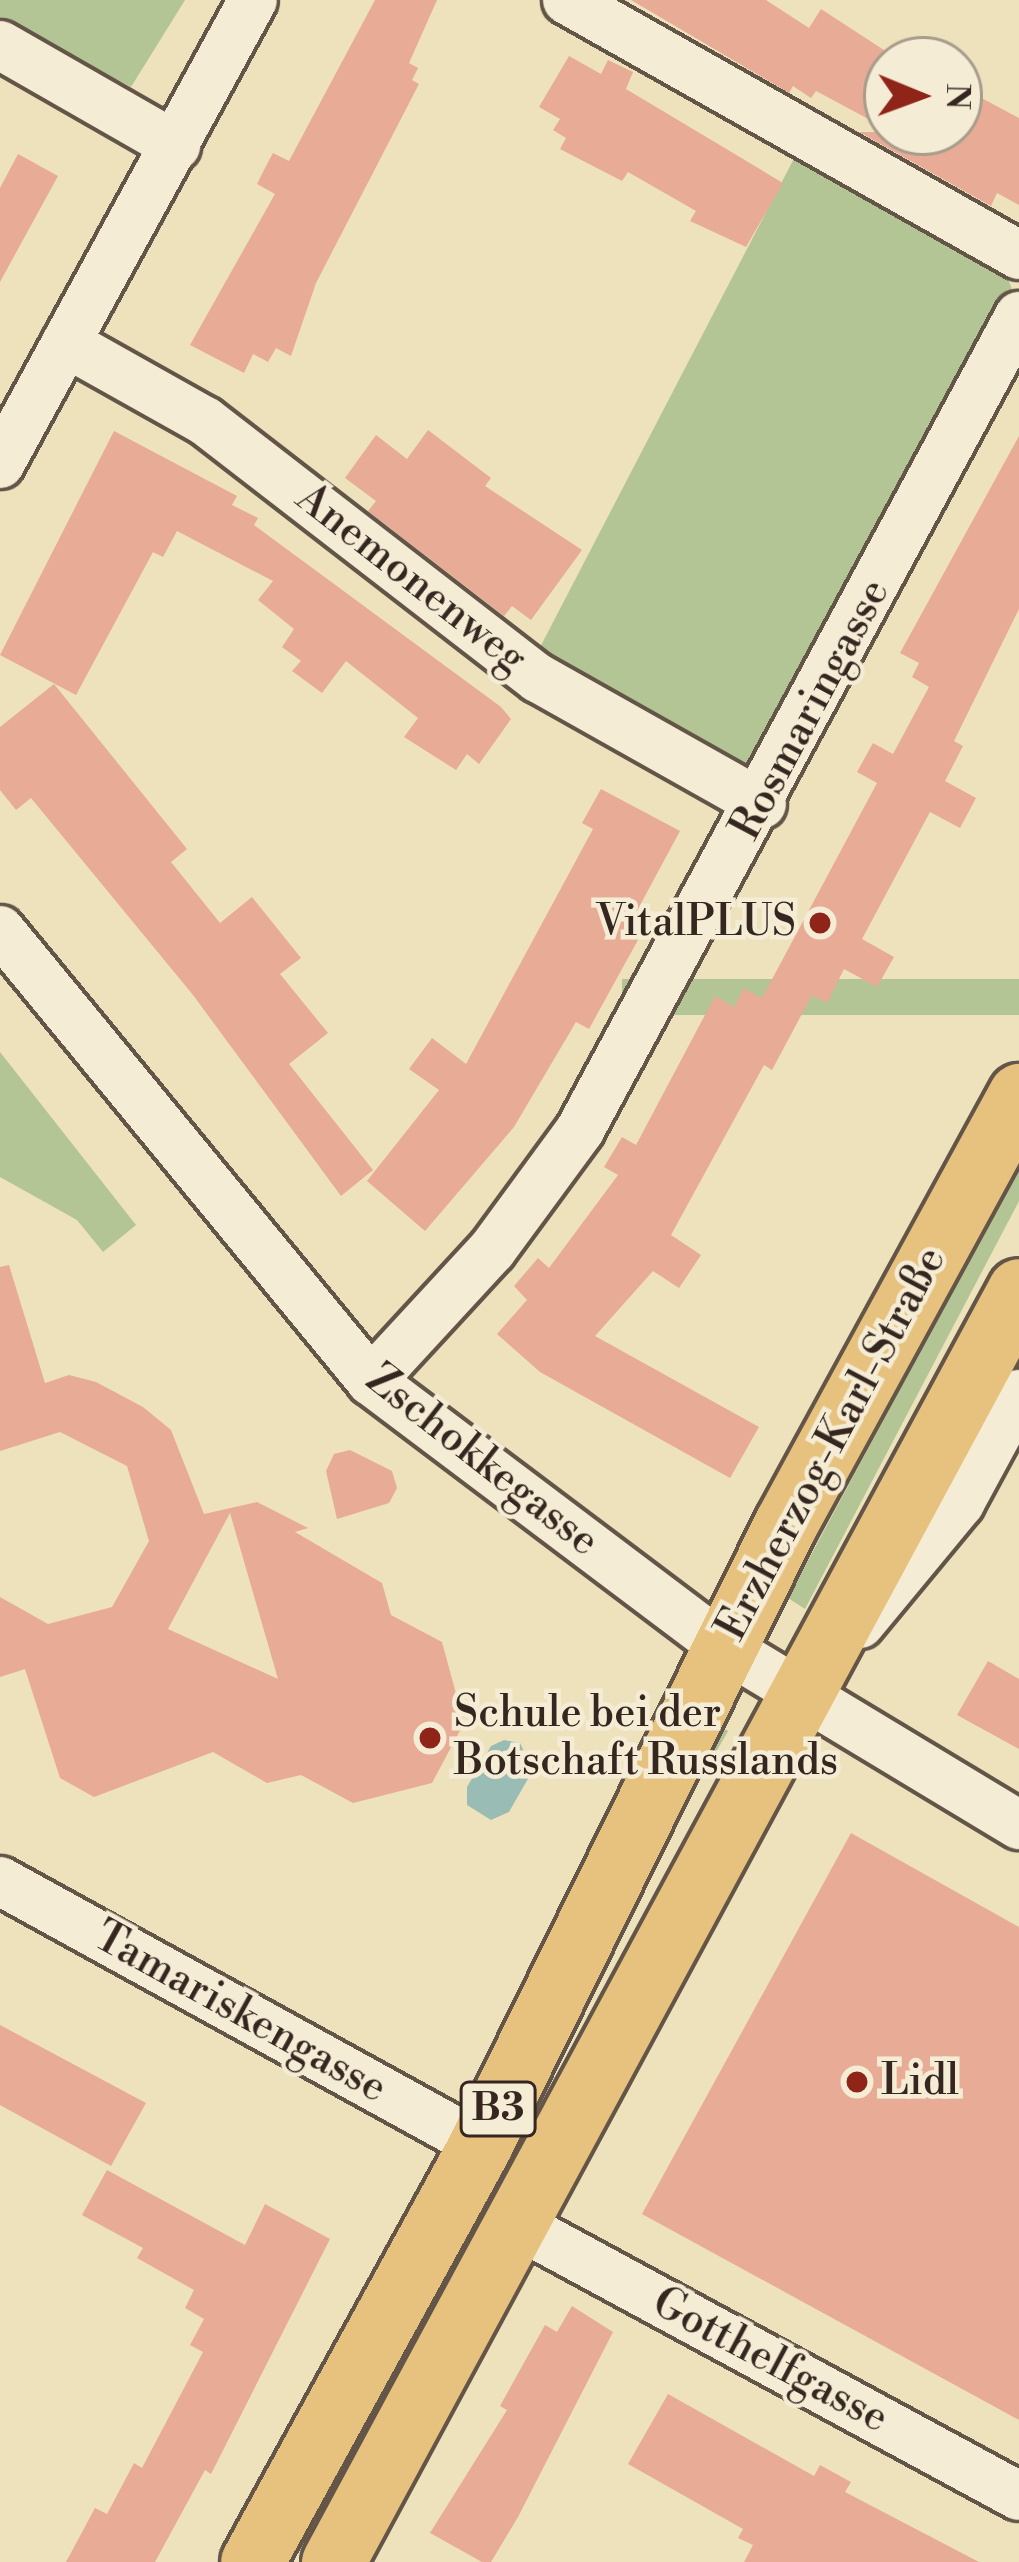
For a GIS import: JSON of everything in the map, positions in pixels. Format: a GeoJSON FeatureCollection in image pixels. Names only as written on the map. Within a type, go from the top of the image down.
{"type":"FeatureCollection","features":[{"type":"Feature","properties":{"kind":"main road","name":"Erzherzog-Karl-Straße"},"geometry":{"type":"LineString","coordinates":[[252,2562],[481,2145],[724,1647],[1019,1095]]}},
{"type":"Feature","properties":{"kind":"main road","name":"B3"},"geometry":{"type":"LineString","coordinates":[[333,2562],[520,2226],[1019,1290]]}},
{"type":"Feature","properties":{"kind":"street"},"geometry":{"type":"LineString","coordinates":[[0,464],[253,0]]}},
{"type":"Feature","properties":{"kind":"street"},"geometry":{"type":"LineString","coordinates":[[567,0],[1019,255]]}},
{"type":"Feature","properties":{"kind":"street"},"geometry":{"type":"LineString","coordinates":[[0,45],[176,146]]}},
{"type":"Feature","properties":{"kind":"street","name":"Rosmaringasse"},"geometry":{"type":"LineString","coordinates":[[371,1381],[492,1250],[580,1130],[762,804],[1019,316]]}},
{"type":"Feature","properties":{"kind":"street","name":"Anemonenweg"},"geometry":{"type":"LineString","coordinates":[[66,343],[205,421],[538,678],[762,804]]}},
{"type":"Feature","properties":{"kind":"street","name":"Zschokkegasse"},"geometry":{"type":"LineString","coordinates":[[0,930],[371,1381],[724,1647],[800,1698],[1019,1825]]}},
{"type":"Feature","properties":{"kind":"street"},"geometry":{"type":"LineString","coordinates":[[800,1698],[960,1503],[1019,1394]]}},
{"type":"Feature","properties":{"kind":"street","name":"Tamariskengasse"},"geometry":{"type":"LineString","coordinates":[[0,1881],[481,2145]]}},
{"type":"Feature","properties":{"kind":"street","name":"Gotthelfgasse"},"geometry":{"type":"LineString","coordinates":[[520,2226],[1019,2496]]}},
{"type":"Feature","properties":{"kind":"green space"},"geometry":{"type":"Polygon","coordinates":[[[0,0],[185,0],[131,87],[0,18],[0,0]]]}},
{"type":"Feature","properties":{"kind":"green space"},"geometry":{"type":"Polygon","coordinates":[[[800,147],[999,255],[1013,292],[758,762],[726,771],[536,655],[800,147]]]}},
{"type":"Feature","properties":{"kind":"green space"},"geometry":{"type":"Polygon","coordinates":[[[622,979],[1019,979],[1019,1015],[622,1015],[622,979]]]}},
{"type":"Feature","properties":{"kind":"green space"},"geometry":{"type":"Polygon","coordinates":[[[0,1052],[136,1225],[103,1252],[77,1220],[0,1177],[0,1052]]]}},
{"type":"Feature","properties":{"kind":"green space"},"geometry":{"type":"Polygon","coordinates":[[[1019,1147],[1019,1201],[805,1609],[788,1598],[973,1253],[1019,1147]]]}},
{"type":"Feature","properties":{"kind":"green space"},"geometry":{"type":"Polygon","coordinates":[[[716,1724],[728,1731],[629,1902],[617,1895],[716,1724]]]}},
{"type":"Feature","properties":{"kind":"water"},"geometry":{"type":"Polygon","coordinates":[[[504,1740],[520,1743],[533,1770],[509,1812],[491,1820],[467,1805],[467,1787],[491,1746],[504,1740]]]}},
{"type":"Feature","properties":{"kind":"building"},"geometry":{"type":"Polygon","coordinates":[[[375,0],[437,0],[409,63],[418,68],[412,80],[419,84],[316,283],[291,356],[276,348],[268,362],[253,354],[244,373],[190,345],[275,194],[257,184],[273,153],[289,161],[375,0]]]}},
{"type":"Feature","properties":{"kind":"building"},"geometry":{"type":"Polygon","coordinates":[[[631,0],[766,0],[809,28],[821,9],[863,36],[863,116],[816,91],[811,98],[793,86],[789,93],[631,0]]]}},
{"type":"Feature","properties":{"kind":"building"},"geometry":{"type":"Polygon","coordinates":[[[569,56],[601,74],[608,60],[633,72],[626,89],[783,183],[746,247],[690,221],[696,211],[628,172],[622,181],[560,149],[566,138],[553,130],[560,119],[539,107],[569,56]]]}},
{"type":"Feature","properties":{"kind":"building"},"geometry":{"type":"Polygon","coordinates":[[[983,99],[1019,118],[1019,205],[997,193],[991,206],[902,156],[983,156],[983,99]]]}},
{"type":"Feature","properties":{"kind":"building"},"geometry":{"type":"Polygon","coordinates":[[[18,154],[58,176],[0,282],[0,188],[18,154]]]}},
{"type":"Feature","properties":{"kind":"building"},"geometry":{"type":"Polygon","coordinates":[[[428,430],[491,478],[485,486],[582,550],[531,620],[512,606],[504,616],[368,511],[376,501],[345,478],[376,435],[407,459],[428,430]]]}},
{"type":"Feature","properties":{"kind":"building"},"geometry":{"type":"Polygon","coordinates":[[[114,431],[237,496],[232,505],[258,518],[254,525],[501,707],[511,719],[479,764],[467,754],[456,770],[404,737],[418,718],[346,661],[322,693],[292,671],[301,661],[282,647],[294,629],[258,600],[273,581],[177,531],[163,557],[153,552],[76,695],[0,655],[114,431]]]}},
{"type":"Feature","properties":{"kind":"building"},"geometry":{"type":"Polygon","coordinates":[[[1019,436],[1019,609],[954,741],[963,746],[945,781],[976,798],[960,828],[930,812],[862,939],[894,957],[877,987],[844,969],[827,1003],[812,995],[772,1070],[764,1065],[671,1235],[701,1255],[679,1288],[653,1271],[595,1336],[759,1427],[730,1478],[540,1372],[497,1334],[527,1300],[514,1286],[538,1258],[549,1268],[618,1175],[604,1167],[622,1137],[636,1145],[715,996],[734,1007],[744,988],[762,998],[877,783],[857,772],[873,743],[893,754],[929,687],[912,677],[919,663],[900,653],[1019,436]]]}},
{"type":"Feature","properties":{"kind":"building"},"geometry":{"type":"Polygon","coordinates":[[[54,684],[187,849],[171,862],[220,923],[252,897],[301,958],[280,974],[328,1033],[289,1064],[373,1170],[341,1196],[193,995],[31,798],[16,810],[0,790],[0,727],[54,684]]]}},
{"type":"Feature","properties":{"kind":"building"},"geometry":{"type":"Polygon","coordinates":[[[601,789],[680,831],[631,922],[644,929],[589,1029],[576,1022],[514,1127],[425,1231],[367,1181],[439,1090],[409,1069],[432,1038],[466,1064],[593,829],[582,823],[601,789]]]}},
{"type":"Feature","properties":{"kind":"building"},"geometry":{"type":"Polygon","coordinates":[[[9,1265],[45,1383],[69,1375],[96,1382],[143,1407],[171,1430],[204,1514],[257,1502],[308,1528],[295,1532],[382,1583],[391,1615],[442,1642],[464,1723],[432,1783],[353,1803],[301,1775],[267,1783],[213,1752],[94,1797],[60,1778],[25,1669],[0,1677],[0,1597],[48,1624],[112,1607],[149,1541],[127,1466],[60,1432],[0,1451],[0,1267],[9,1265]],[[230,1513],[168,1629],[278,1679],[230,1513]]]}},
{"type":"Feature","properties":{"kind":"building"},"geometry":{"type":"Polygon","coordinates":[[[350,1450],[392,1471],[397,1488],[389,1503],[337,1519],[326,1471],[334,1454],[350,1450]]]}},
{"type":"Feature","properties":{"kind":"building"},"geometry":{"type":"Polygon","coordinates":[[[988,1661],[1019,1679],[1019,1749],[957,1715],[988,1661]]]}},
{"type":"Feature","properties":{"kind":"building"},"geometry":{"type":"Polygon","coordinates":[[[851,1833],[1019,1927],[1019,2420],[642,2214],[851,1833]]]}},
{"type":"Feature","properties":{"kind":"building"},"geometry":{"type":"Polygon","coordinates":[[[0,2025],[146,2103],[111,2166],[0,2105],[0,2025]]]}},
{"type":"Feature","properties":{"kind":"building"},"geometry":{"type":"Polygon","coordinates":[[[107,2170],[245,2245],[265,2204],[330,2239],[211,2474],[205,2470],[155,2562],[66,2562],[95,2508],[107,2514],[134,2463],[142,2468],[203,2352],[190,2345],[204,2319],[185,2308],[194,2290],[137,2258],[143,2248],[82,2215],[107,2170]]]}},
{"type":"Feature","properties":{"kind":"building"},"geometry":{"type":"Polygon","coordinates":[[[572,2306],[613,2332],[518,2517],[491,2562],[482,2562],[430,2533],[507,2410],[500,2406],[545,2325],[557,2332],[572,2306]]]}},
{"type":"Feature","properties":{"kind":"building"},"geometry":{"type":"Polygon","coordinates":[[[668,2394],[814,2476],[820,2465],[851,2482],[845,2492],[979,2562],[744,2562],[753,2545],[738,2538],[743,2529],[628,2464],[668,2394]]]}},
{"type":"Feature","properties":{"kind":"place","name":"VitalPLUS"},"geometry":{"type":"Point","coordinates":[820,923]}},
{"type":"Feature","properties":{"kind":"place","name":"Schule bei der Botschaft Russlands"},"geometry":{"type":"Point","coordinates":[430,1738]}},
{"type":"Feature","properties":{"kind":"place","name":"Lidl"},"geometry":{"type":"Point","coordinates":[857,2082]}}]}
